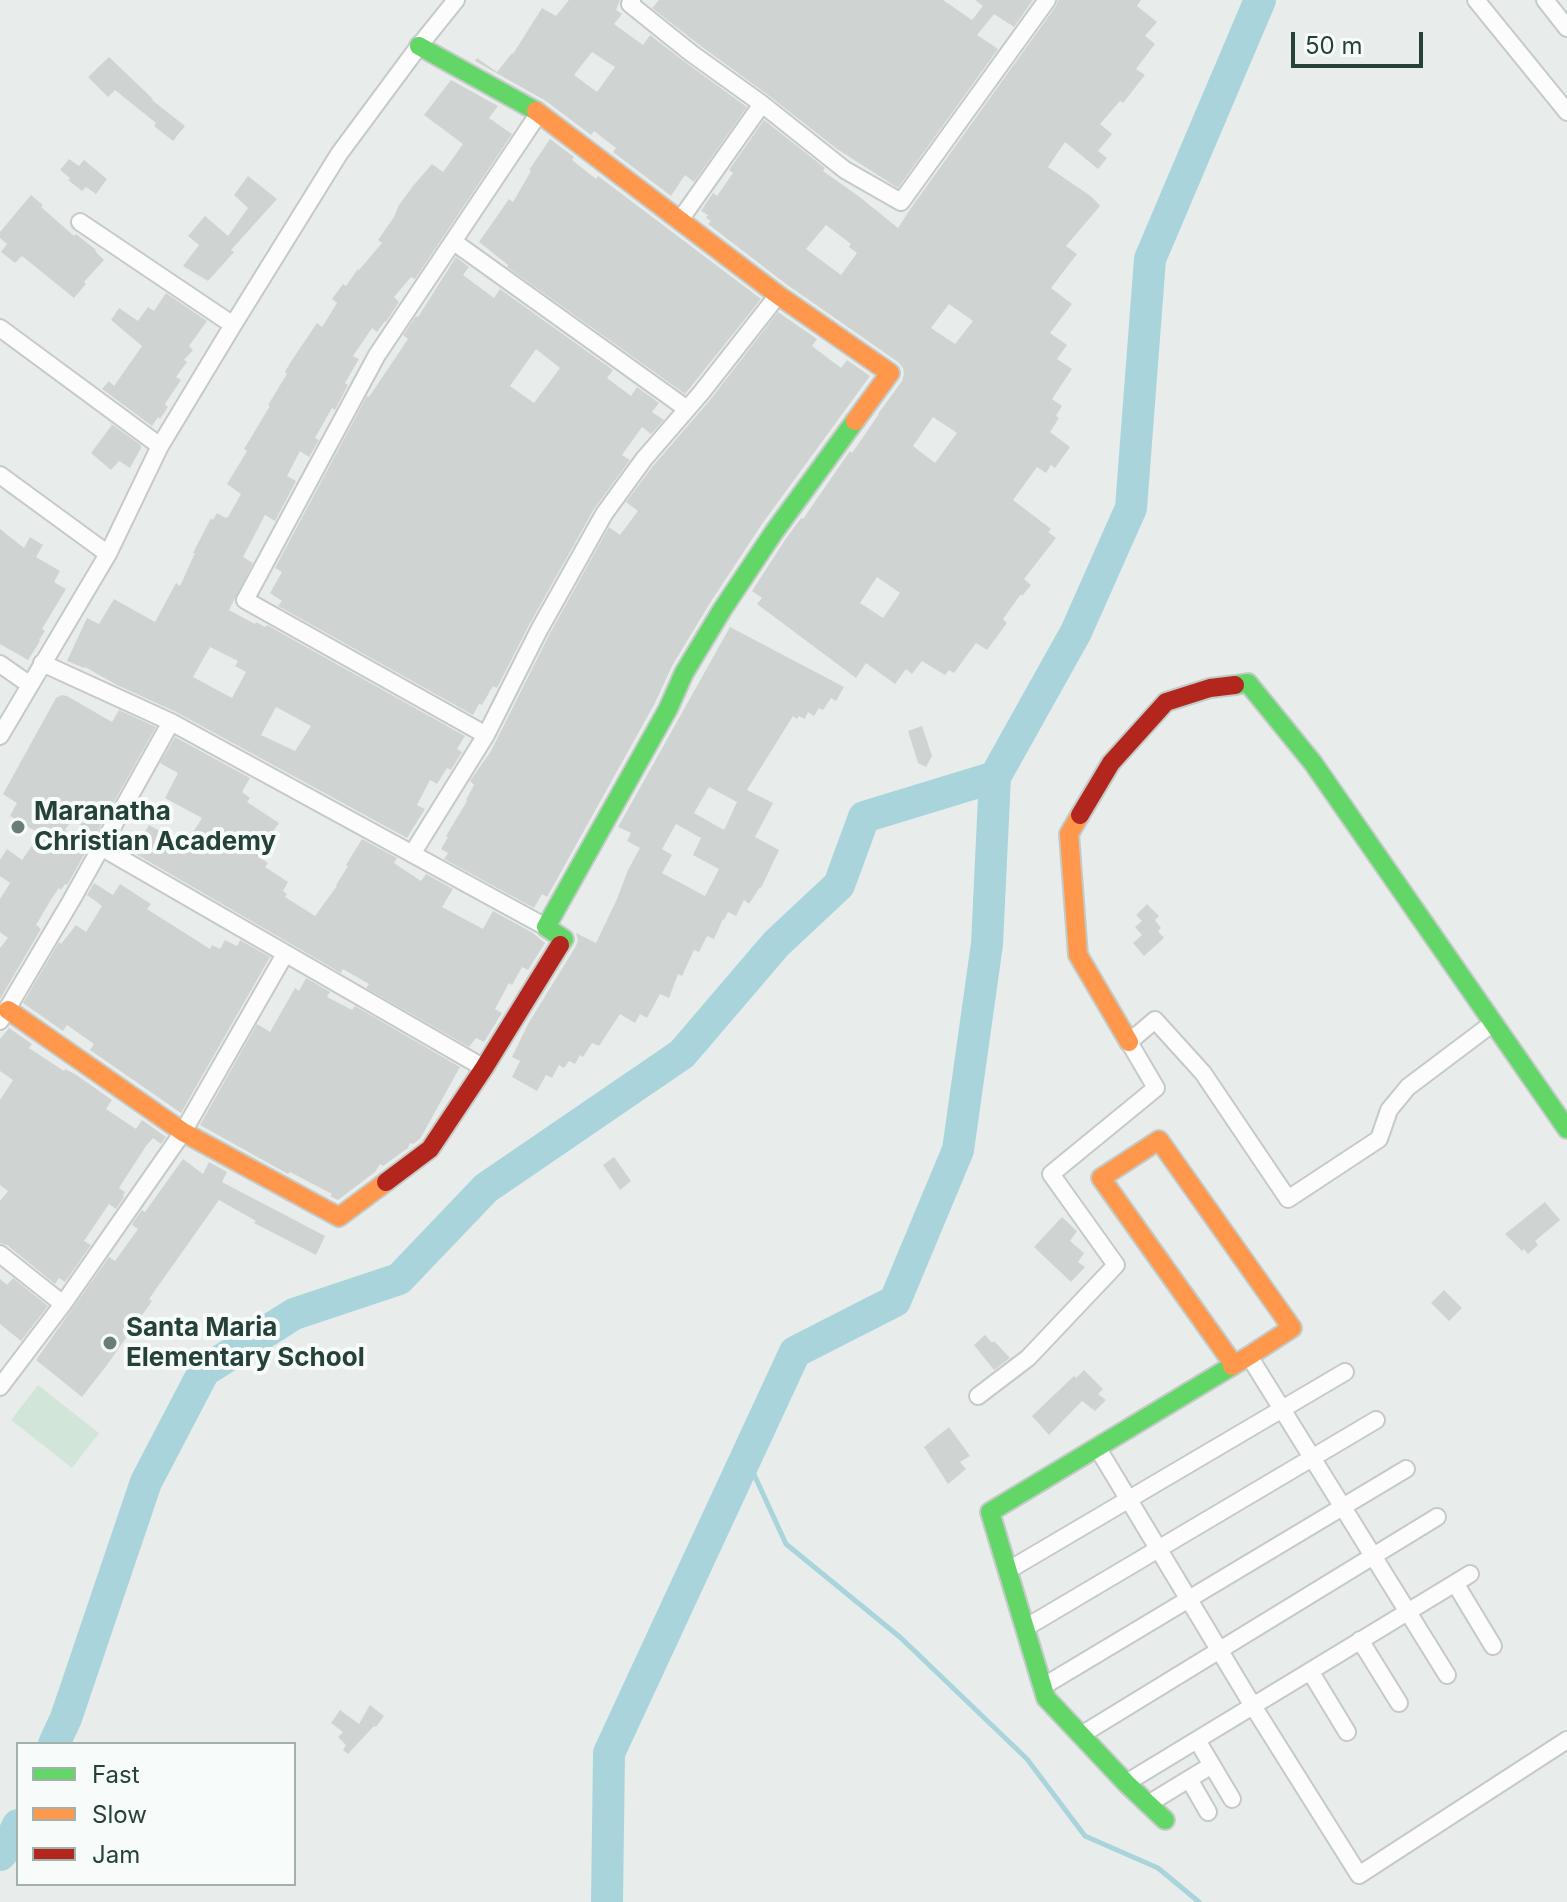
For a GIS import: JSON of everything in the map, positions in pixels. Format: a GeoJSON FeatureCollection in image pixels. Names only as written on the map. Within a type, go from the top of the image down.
{"type":"FeatureCollection","features":[{"type":"Feature","properties":{"kind":"street"},"geometry":{"type":"LineString","coordinates":[[0,736],[108,554],[160,446],[233,325],[339,154],[456,0]]}},
{"type":"Feature","properties":{"kind":"street"},"geometry":{"type":"LineString","coordinates":[[632,0],[630,4],[691,53],[845,170],[901,202],[1047,0]]}},
{"type":"Feature","properties":{"kind":"street"},"geometry":{"type":"LineString","coordinates":[[1476,0],[1567,112]]}},
{"type":"Feature","properties":{"kind":"street"},"geometry":{"type":"LineString","coordinates":[[1545,0],[1567,28]]}},
{"type":"Feature","properties":{"kind":"street"},"geometry":{"type":"LineString","coordinates":[[419,46],[539,113],[778,295],[890,373],[774,532],[722,610],[684,673],[668,709],[546,927]]}},
{"type":"Feature","properties":{"kind":"street"},"geometry":{"type":"LineString","coordinates":[[680,220],[762,104]]}},
{"type":"Feature","properties":{"kind":"street"},"geometry":{"type":"LineString","coordinates":[[486,735],[245,600],[377,355],[539,113]]}},
{"type":"Feature","properties":{"kind":"street"},"geometry":{"type":"LineString","coordinates":[[80,222],[233,325]]}},
{"type":"Feature","properties":{"kind":"street"},"geometry":{"type":"LineString","coordinates":[[454,242],[687,409]]}},
{"type":"Feature","properties":{"kind":"street"},"geometry":{"type":"LineString","coordinates":[[412,854],[486,735],[539,630],[604,514],[644,459],[778,295]]}},
{"type":"Feature","properties":{"kind":"street"},"geometry":{"type":"LineString","coordinates":[[0,328],[160,446]]}},
{"type":"Feature","properties":{"kind":"street"},"geometry":{"type":"LineString","coordinates":[[0,475],[108,554]]}},
{"type":"Feature","properties":{"kind":"street"},"geometry":{"type":"LineString","coordinates":[[42,663],[171,722],[564,939],[430,1149],[339,1217],[183,1132],[4,1015],[171,722]]}},
{"type":"Feature","properties":{"kind":"street"},"geometry":{"type":"LineString","coordinates":[[0,664],[30,685]]}},
{"type":"Feature","properties":{"kind":"street"},"geometry":{"type":"LineString","coordinates":[[978,1396],[1028,1358],[1116,1265],[1051,1174],[1156,1088],[1078,955],[1069,834],[1111,763],[1166,702],[1210,688],[1248,683],[1313,763],[1567,1129]]}},
{"type":"Feature","properties":{"kind":"street"},"geometry":{"type":"LineString","coordinates":[[101,847],[484,1068]]}},
{"type":"Feature","properties":{"kind":"street"},"geometry":{"type":"LineString","coordinates":[[0,1387],[63,1304],[183,1132],[285,954]]}},
{"type":"Feature","properties":{"kind":"street"},"geometry":{"type":"LineString","coordinates":[[1129,1042],[1155,1020],[1203,1073],[1288,1199],[1379,1139],[1389,1110],[1408,1087],[1493,1023]]}},
{"type":"Feature","properties":{"kind":"street"},"geometry":{"type":"LineString","coordinates":[[1165,1820],[1046,1698],[990,1512],[1241,1361],[1292,1328],[1159,1140],[1101,1178],[1241,1361],[1282,1409],[1447,1675]]}},
{"type":"Feature","properties":{"kind":"street"},"geometry":{"type":"LineString","coordinates":[[0,1254],[63,1304]]}},
{"type":"Feature","properties":{"kind":"street"},"geometry":{"type":"LineString","coordinates":[[1007,1571],[1345,1372]]}},
{"type":"Feature","properties":{"kind":"street"},"geometry":{"type":"LineString","coordinates":[[1025,1628],[1376,1420]]}},
{"type":"Feature","properties":{"kind":"street"},"geometry":{"type":"LineString","coordinates":[[1097,1447],[1359,1875],[1567,1740]]}},
{"type":"Feature","properties":{"kind":"street"},"geometry":{"type":"LineString","coordinates":[[1042,1687],[1406,1469]]}},
{"type":"Feature","properties":{"kind":"street"},"geometry":{"type":"LineString","coordinates":[[1081,1735],[1437,1517]]}},
{"type":"Feature","properties":{"kind":"street"},"geometry":{"type":"LineString","coordinates":[[1126,1783],[1470,1574]]}},
{"type":"Feature","properties":{"kind":"street"},"geometry":{"type":"LineString","coordinates":[[1455,1583],[1493,1646]]}},
{"type":"Feature","properties":{"kind":"street"},"geometry":{"type":"LineString","coordinates":[[1360,1640],[1399,1703]]}},
{"type":"Feature","properties":{"kind":"street"},"geometry":{"type":"LineString","coordinates":[[1310,1671],[1347,1732]]}},
{"type":"Feature","properties":{"kind":"street"},"geometry":{"type":"LineString","coordinates":[[1197,1740],[1232,1799]]}},
{"type":"Feature","properties":{"kind":"street"},"geometry":{"type":"LineString","coordinates":[[1148,1804],[1212,1765]]}},
{"type":"Feature","properties":{"kind":"street"},"geometry":{"type":"LineString","coordinates":[[1189,1779],[1208,1812]]}},
{"type":"Feature","properties":{"kind":"green space"},"geometry":{"type":"Polygon","coordinates":[[[38,1385],[99,1433],[72,1468],[11,1420],[38,1385]]]}},
{"type":"Feature","properties":{"kind":"building"},"geometry":{"type":"Polygon","coordinates":[[[569,0],[620,0],[616,10],[622,14],[614,24],[643,45],[650,35],[747,107],[694,182],[685,175],[671,196],[613,152],[616,148],[594,131],[591,135],[546,101],[475,61],[477,58],[497,72],[513,54],[542,8],[556,16],[569,0]],[[592,52],[574,75],[597,92],[615,67],[592,52]]]}},
{"type":"Feature","properties":{"kind":"building"},"geometry":{"type":"Polygon","coordinates":[[[659,0],[943,0],[972,20],[983,6],[975,0],[1033,0],[1014,27],[994,14],[977,35],[998,49],[898,188],[837,149],[652,8],[659,0]]]}},
{"type":"Feature","properties":{"kind":"building"},"geometry":{"type":"Polygon","coordinates":[[[1058,0],[1141,0],[1137,6],[1157,22],[1145,36],[1155,44],[1136,69],[1145,75],[1123,103],[1120,101],[1100,124],[1112,134],[1098,151],[1107,158],[1098,169],[1065,142],[1048,167],[1092,197],[1100,206],[1066,246],[1077,254],[1051,288],[1072,304],[1050,333],[1067,345],[1057,359],[1072,369],[1052,399],[1062,406],[1050,432],[1070,447],[1055,468],[1051,465],[1046,473],[1037,467],[1013,500],[1051,529],[1048,532],[1056,538],[1024,579],[1031,585],[1003,619],[1007,623],[987,650],[976,643],[954,673],[949,670],[945,675],[922,661],[912,674],[906,669],[895,684],[866,663],[856,678],[757,604],[762,598],[752,591],[785,540],[850,451],[852,453],[902,381],[903,368],[708,224],[711,221],[706,218],[708,215],[701,211],[713,193],[717,196],[733,173],[729,170],[764,120],[825,168],[823,171],[898,228],[1058,0]],[[826,225],[806,249],[841,275],[857,253],[849,247],[851,244],[826,225]],[[949,304],[931,328],[955,344],[973,321],[949,304]],[[933,417],[913,446],[935,463],[957,433],[933,417]],[[877,577],[860,603],[883,618],[900,593],[877,577]]]}},
{"type":"Feature","properties":{"kind":"building"},"geometry":{"type":"Polygon","coordinates":[[[109,57],[152,100],[185,126],[173,141],[115,90],[108,97],[88,77],[109,57]]]}},
{"type":"Feature","properties":{"kind":"building"},"geometry":{"type":"Polygon","coordinates":[[[451,80],[498,106],[489,118],[512,134],[415,279],[411,277],[394,297],[399,302],[386,322],[377,332],[372,328],[353,356],[359,359],[345,383],[348,385],[335,410],[332,408],[315,438],[319,440],[309,457],[300,451],[287,476],[296,481],[275,521],[265,515],[243,557],[253,563],[229,610],[255,624],[267,625],[465,736],[457,749],[462,752],[451,770],[447,768],[437,784],[430,780],[417,805],[425,809],[407,838],[176,712],[67,661],[87,618],[99,624],[114,599],[155,622],[176,583],[180,586],[211,518],[213,520],[217,513],[228,517],[241,494],[227,484],[247,451],[244,449],[270,406],[290,363],[317,323],[322,327],[337,303],[332,299],[343,284],[346,286],[382,243],[378,240],[413,186],[432,164],[443,172],[463,144],[424,115],[451,80]],[[210,647],[193,677],[232,698],[246,672],[235,666],[238,661],[210,647]],[[276,707],[261,735],[295,751],[311,726],[276,707]]]}},
{"type":"Feature","properties":{"kind":"building"},"geometry":{"type":"Polygon","coordinates":[[[550,139],[596,179],[598,176],[761,299],[685,394],[507,267],[479,242],[509,199],[513,202],[529,170],[550,139]]]}},
{"type":"Feature","properties":{"kind":"building"},"geometry":{"type":"Polygon","coordinates":[[[69,159],[79,166],[84,160],[107,179],[96,194],[86,187],[82,191],[60,170],[69,159]]]}},
{"type":"Feature","properties":{"kind":"building"},"geometry":{"type":"Polygon","coordinates":[[[248,176],[277,199],[208,281],[183,266],[199,245],[188,236],[205,216],[228,236],[248,208],[234,195],[248,176]]]}},
{"type":"Feature","properties":{"kind":"building"},"geometry":{"type":"Polygon","coordinates":[[[31,195],[104,260],[74,298],[22,256],[15,263],[1,252],[7,244],[0,238],[0,232],[31,195]]]}},
{"type":"Feature","properties":{"kind":"building"},"geometry":{"type":"Polygon","coordinates":[[[456,257],[469,267],[463,275],[494,298],[500,289],[613,370],[607,378],[631,396],[637,387],[659,403],[652,412],[664,420],[651,434],[642,427],[622,455],[630,460],[594,509],[497,688],[493,686],[473,715],[278,606],[282,601],[270,593],[282,572],[275,568],[367,396],[408,339],[403,335],[456,257]],[[536,349],[510,386],[534,403],[560,368],[536,349]]]}},
{"type":"Feature","properties":{"kind":"building"},"geometry":{"type":"Polygon","coordinates":[[[166,293],[207,321],[189,346],[193,350],[176,377],[181,380],[165,404],[168,407],[152,426],[102,389],[109,381],[114,386],[142,346],[111,320],[119,308],[138,321],[148,307],[154,311],[166,293]]]}},
{"type":"Feature","properties":{"kind":"building"},"geometry":{"type":"Polygon","coordinates":[[[778,312],[817,339],[812,346],[841,368],[847,360],[870,376],[762,524],[710,603],[672,666],[655,703],[547,897],[542,894],[534,908],[444,859],[448,853],[441,849],[446,836],[474,785],[470,781],[491,751],[549,635],[609,527],[620,535],[638,511],[626,502],[778,312]]]}},
{"type":"Feature","properties":{"kind":"building"},"geometry":{"type":"Polygon","coordinates":[[[107,421],[141,445],[130,468],[119,461],[111,470],[91,453],[112,425],[107,421]]]}},
{"type":"Feature","properties":{"kind":"building"},"geometry":{"type":"Polygon","coordinates":[[[0,529],[24,548],[30,537],[43,545],[36,557],[60,571],[54,582],[66,589],[28,660],[0,644],[0,529]]]}},
{"type":"Feature","properties":{"kind":"building"},"geometry":{"type":"Polygon","coordinates":[[[730,627],[844,687],[836,701],[831,698],[823,710],[819,708],[814,716],[808,712],[805,719],[793,716],[747,790],[773,803],[755,837],[779,850],[761,888],[749,904],[744,900],[736,916],[728,912],[714,939],[707,936],[699,952],[694,950],[682,976],[678,974],[669,998],[660,994],[647,1018],[640,1014],[635,1023],[620,1014],[599,1046],[592,1043],[575,1064],[569,1061],[564,1068],[559,1065],[552,1078],[546,1075],[537,1091],[512,1077],[520,1061],[512,1057],[528,1024],[576,946],[576,933],[596,943],[617,899],[640,848],[627,841],[631,833],[618,827],[730,627]],[[709,787],[694,813],[724,830],[737,802],[709,787]],[[676,824],[662,849],[672,855],[662,873],[705,896],[719,869],[693,855],[701,838],[676,824]]]}},
{"type":"Feature","properties":{"kind":"building"},"geometry":{"type":"Polygon","coordinates":[[[62,695],[112,722],[119,710],[156,727],[96,834],[72,820],[65,830],[88,848],[67,885],[61,890],[59,888],[36,925],[41,929],[0,999],[0,948],[8,938],[0,932],[0,899],[10,883],[0,876],[0,860],[7,849],[22,860],[40,834],[10,816],[17,803],[3,794],[56,698],[62,695]]]}},
{"type":"Feature","properties":{"kind":"building"},"geometry":{"type":"Polygon","coordinates":[[[922,726],[932,756],[926,767],[918,763],[908,731],[922,726]]]}},
{"type":"Feature","properties":{"kind":"building"},"geometry":{"type":"Polygon","coordinates":[[[175,737],[250,778],[242,792],[250,798],[247,802],[279,823],[263,845],[266,847],[259,857],[268,863],[265,867],[288,882],[283,891],[287,894],[285,897],[315,916],[337,886],[362,839],[397,858],[394,863],[421,881],[426,874],[453,889],[442,907],[483,929],[493,911],[545,943],[528,970],[522,967],[512,985],[509,983],[495,1009],[502,1013],[484,1042],[476,1038],[469,1047],[366,988],[369,984],[343,969],[341,973],[129,850],[135,839],[139,842],[149,825],[185,845],[202,818],[165,798],[178,773],[160,763],[175,737]]]}},
{"type":"Feature","properties":{"kind":"building"},"geometry":{"type":"Polygon","coordinates":[[[94,883],[113,895],[120,884],[151,904],[147,909],[210,949],[212,945],[220,949],[225,940],[237,946],[240,940],[270,957],[181,1113],[90,1050],[94,1044],[67,1025],[63,1031],[23,1003],[59,942],[61,944],[76,925],[86,932],[102,906],[87,895],[94,883]]]}},
{"type":"Feature","properties":{"kind":"building"},"geometry":{"type":"Polygon","coordinates":[[[1147,904],[1159,916],[1155,920],[1164,938],[1144,956],[1133,943],[1142,935],[1135,927],[1142,921],[1136,915],[1147,904]]]}},
{"type":"Feature","properties":{"kind":"building"},"geometry":{"type":"Polygon","coordinates":[[[306,978],[330,992],[327,997],[352,1010],[355,1006],[460,1067],[420,1139],[410,1143],[408,1148],[383,1166],[380,1164],[375,1172],[338,1200],[330,1196],[332,1194],[290,1172],[288,1174],[200,1125],[257,1024],[270,1032],[295,988],[299,991],[306,978]]]}},
{"type":"Feature","properties":{"kind":"building"},"geometry":{"type":"Polygon","coordinates":[[[9,1028],[32,1044],[29,1048],[112,1100],[106,1109],[136,1129],[142,1120],[166,1137],[161,1144],[153,1138],[146,1146],[119,1188],[125,1192],[124,1197],[116,1209],[109,1204],[84,1241],[91,1245],[65,1282],[59,1278],[55,1284],[7,1245],[0,1243],[0,1201],[8,1191],[0,1185],[0,1100],[13,1080],[0,1071],[0,1039],[9,1028]]]}},
{"type":"Feature","properties":{"kind":"building"},"geometry":{"type":"Polygon","coordinates":[[[614,1157],[631,1181],[620,1190],[603,1165],[614,1157]]]}},
{"type":"Feature","properties":{"kind":"building"},"geometry":{"type":"Polygon","coordinates":[[[183,1159],[203,1174],[209,1162],[227,1172],[222,1182],[325,1236],[316,1255],[254,1223],[256,1221],[219,1200],[149,1299],[152,1301],[82,1397],[36,1360],[109,1257],[115,1261],[138,1229],[132,1225],[134,1221],[142,1210],[145,1212],[183,1159]]]}},
{"type":"Feature","properties":{"kind":"building"},"geometry":{"type":"Polygon","coordinates":[[[1545,1202],[1560,1220],[1535,1241],[1538,1245],[1528,1254],[1505,1234],[1545,1202]]]}},
{"type":"Feature","properties":{"kind":"building"},"geometry":{"type":"Polygon","coordinates":[[[1062,1217],[1077,1231],[1070,1241],[1084,1253],[1078,1262],[1085,1267],[1071,1282],[1034,1247],[1062,1217]]]}},
{"type":"Feature","properties":{"kind":"building"},"geometry":{"type":"Polygon","coordinates":[[[13,1278],[48,1306],[21,1341],[0,1324],[0,1279],[7,1285],[13,1278]]]}},
{"type":"Feature","properties":{"kind":"building"},"geometry":{"type":"Polygon","coordinates":[[[1444,1290],[1462,1308],[1449,1321],[1431,1303],[1444,1290]]]}},
{"type":"Feature","properties":{"kind":"building"},"geometry":{"type":"Polygon","coordinates":[[[985,1335],[1010,1358],[994,1370],[974,1345],[985,1335]]]}},
{"type":"Feature","properties":{"kind":"building"},"geometry":{"type":"Polygon","coordinates":[[[1084,1370],[1103,1389],[1098,1394],[1106,1400],[1095,1411],[1082,1401],[1049,1435],[1032,1416],[1084,1370]]]}},
{"type":"Feature","properties":{"kind":"building"},"geometry":{"type":"Polygon","coordinates":[[[949,1427],[970,1456],[960,1462],[966,1469],[948,1484],[924,1447],[949,1427]]]}},
{"type":"Feature","properties":{"kind":"building"},"geometry":{"type":"Polygon","coordinates":[[[370,1705],[384,1716],[348,1754],[343,1750],[346,1745],[338,1737],[343,1732],[331,1723],[340,1710],[359,1724],[370,1705]]]}},
{"type":"Feature","properties":{"kind":"waterway"},"geometry":{"type":"LineString","coordinates":[[607,1902],[609,1753],[795,1352],[895,1301],[958,1150],[987,944],[995,777],[1076,632],[1131,508],[1150,259],[1260,0]]}},
{"type":"Feature","properties":{"kind":"waterway"},"geometry":{"type":"LineString","coordinates":[[55,1742],[66,1718],[146,1482],[204,1371],[294,1314],[399,1279],[486,1188],[682,1054],[776,944],[839,885],[864,817],[995,777]]}},
{"type":"Feature","properties":{"kind":"waterway"},"geometry":{"type":"LineString","coordinates":[[746,1457],[786,1544],[901,1638],[1027,1759],[1085,1836],[1158,1868],[1199,1902]]}},
{"type":"Feature","properties":{"kind":"waterway"},"geometry":{"type":"LineString","coordinates":[[0,1855],[16,1829]]}},
{"type":"Feature","properties":{"kind":"traffic: fast"},"geometry":{"type":"LineString","coordinates":[[419,46],[536,111]]}},
{"type":"Feature","properties":{"kind":"traffic: fast"},"geometry":{"type":"LineString","coordinates":[[560,945],[564,939],[546,927],[668,709],[684,673],[774,532],[855,421]]}},
{"type":"Feature","properties":{"kind":"traffic: fast"},"geometry":{"type":"LineString","coordinates":[[1235,685],[1248,683],[1313,763],[1567,1129]]}},
{"type":"Feature","properties":{"kind":"traffic: fast"},"geometry":{"type":"LineString","coordinates":[[1165,1820],[1046,1698],[990,1512],[1232,1366]]}},
{"type":"Feature","properties":{"kind":"traffic: slow"},"geometry":{"type":"LineString","coordinates":[[536,111],[778,295],[890,373],[855,421]]}},
{"type":"Feature","properties":{"kind":"traffic: slow"},"geometry":{"type":"LineString","coordinates":[[1080,815],[1069,834],[1078,955],[1129,1042]]}},
{"type":"Feature","properties":{"kind":"traffic: slow"},"geometry":{"type":"LineString","coordinates":[[8,1010],[183,1132],[339,1217],[386,1182]]}},
{"type":"Feature","properties":{"kind":"traffic: slow"},"geometry":{"type":"LineString","coordinates":[[1232,1366],[1249,1356],[1292,1328],[1159,1140],[1101,1178],[1234,1365]]}},
{"type":"Feature","properties":{"kind":"traffic: jam"},"geometry":{"type":"LineString","coordinates":[[1080,815],[1111,763],[1166,702],[1210,688],[1235,685]]}},
{"type":"Feature","properties":{"kind":"traffic: jam"},"geometry":{"type":"LineString","coordinates":[[386,1182],[430,1149],[560,945]]}},
{"type":"Feature","properties":{"kind":"place","name":"Maranatha Christian Academy"},"geometry":{"type":"Point","coordinates":[18,827]}},
{"type":"Feature","properties":{"kind":"place","name":"Santa Maria Elementary School"},"geometry":{"type":"Point","coordinates":[110,1343]}}]}
